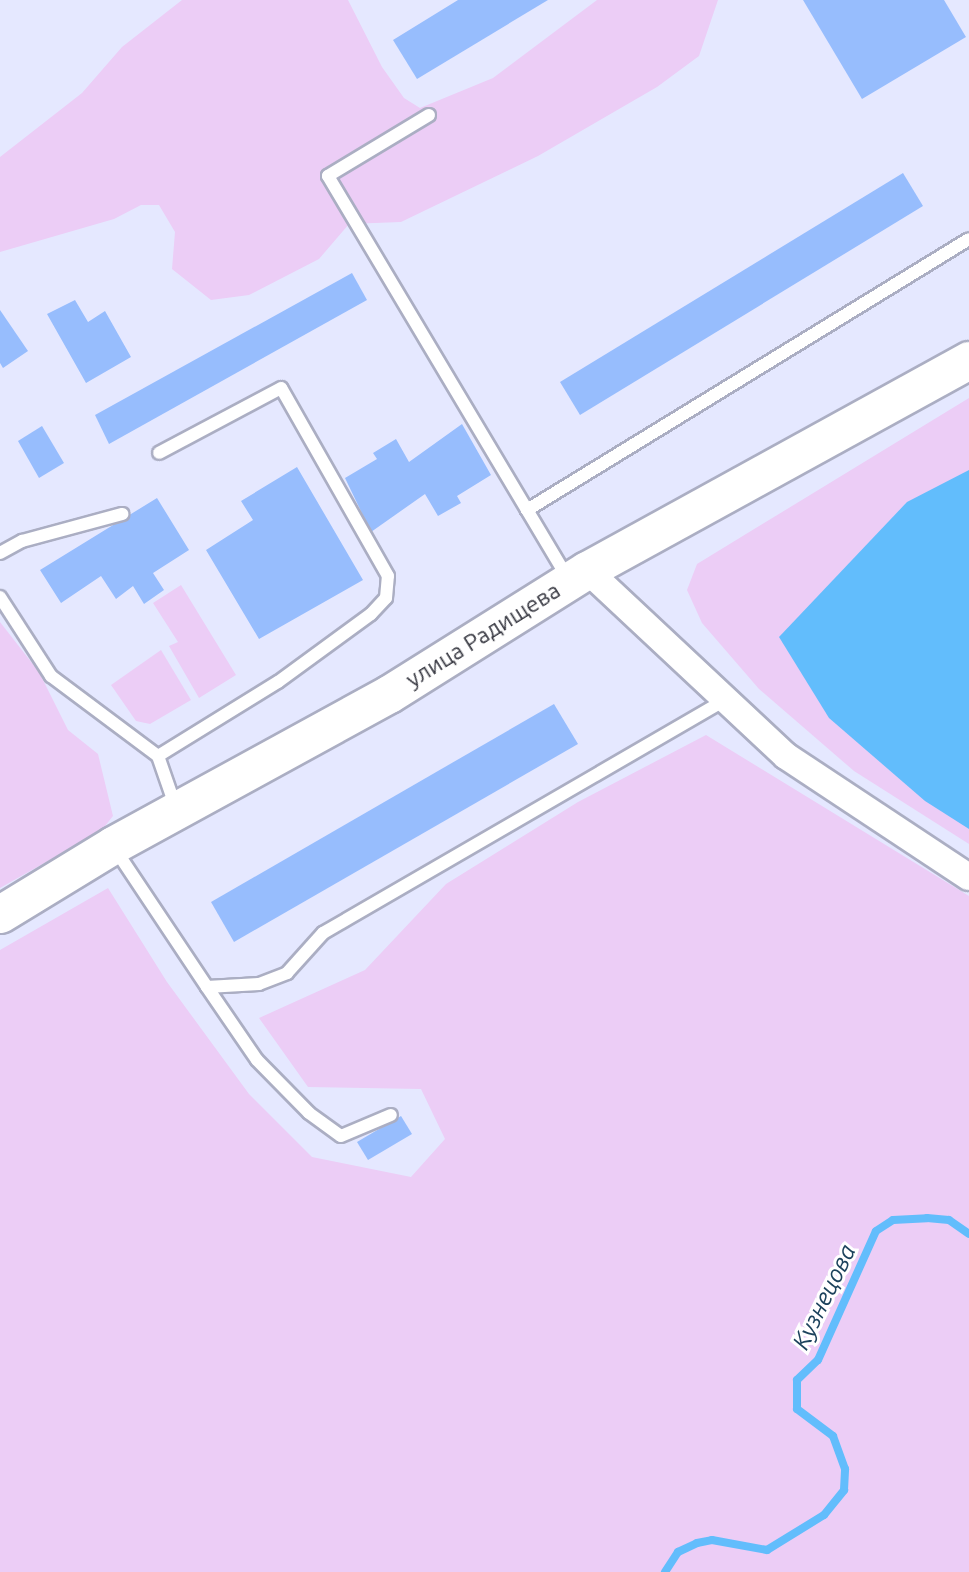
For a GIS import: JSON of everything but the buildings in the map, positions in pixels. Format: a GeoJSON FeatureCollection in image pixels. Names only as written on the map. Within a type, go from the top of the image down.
{"type":"FeatureCollection","features":[{"type":"Feature","properties":{"kind":"street","name":"улица Радищева"},"geometry":{"type":"LineString","coordinates":[[0,914],[113,845],[390,694],[578,575],[969,360]]}},
{"type":"Feature","properties":{"kind":"street"},"geometry":{"type":"LineString","coordinates":[[578,575],[725,700],[786,756],[969,877]]}},
{"type":"Feature","properties":{"kind":"lane"},"geometry":{"type":"LineString","coordinates":[[429,115],[328,176],[527,510],[578,575]]}},
{"type":"Feature","properties":{"kind":"lane"},"geometry":{"type":"LineString","coordinates":[[527,510],[969,239]]}},
{"type":"Feature","properties":{"kind":"lane"},"geometry":{"type":"LineString","coordinates":[[158,756],[278,682],[371,614],[386,598],[387,576],[281,388],[159,453]]}},
{"type":"Feature","properties":{"kind":"lane"},"geometry":{"type":"LineString","coordinates":[[0,553],[23,541],[122,514]]}},
{"type":"Feature","properties":{"kind":"lane"},"geometry":{"type":"LineString","coordinates":[[0,597],[51,676],[158,756],[177,811]]}},
{"type":"Feature","properties":{"kind":"lane"},"geometry":{"type":"LineString","coordinates":[[207,987],[260,984],[286,973],[323,933],[725,700]]}},
{"type":"Feature","properties":{"kind":"lane"},"geometry":{"type":"LineString","coordinates":[[113,845],[257,1060],[309,1113],[341,1136],[391,1115]]}},
{"type":"Feature","properties":{"kind":"shaded area"},"geometry":{"type":"Polygon","coordinates":[[[182,0],[348,0],[382,67],[404,98],[420,108],[493,78],[597,0],[718,0],[699,56],[657,87],[538,156],[401,222],[349,224],[319,259],[249,295],[211,300],[172,269],[175,232],[159,205],[141,205],[114,219],[0,252],[0,157],[82,93],[122,47],[182,0]]]}},
{"type":"Feature","properties":{"kind":"shaded area"},"geometry":{"type":"Polygon","coordinates":[[[969,398],[969,844],[854,771],[759,689],[702,623],[687,590],[697,564],[969,398]]]}},
{"type":"Feature","properties":{"kind":"shaded area"},"geometry":{"type":"Polygon","coordinates":[[[181,585],[236,675],[199,698],[169,646],[178,642],[153,603],[181,585]]]}},
{"type":"Feature","properties":{"kind":"shaded area"},"geometry":{"type":"Polygon","coordinates":[[[0,622],[39,672],[68,730],[98,754],[113,816],[101,831],[0,888],[0,622]]]}},
{"type":"Feature","properties":{"kind":"shaded area"},"geometry":{"type":"Polygon","coordinates":[[[161,650],[191,700],[150,724],[136,721],[111,685],[161,650]]]}},
{"type":"Feature","properties":{"kind":"shaded area"},"geometry":{"type":"Polygon","coordinates":[[[706,735],[969,896],[969,1572],[0,1572],[0,950],[108,888],[167,982],[249,1094],[312,1157],[411,1177],[445,1139],[421,1089],[308,1087],[259,1018],[365,970],[446,884],[578,802],[706,735]]]}},
{"type":"Feature","properties":{"kind":"water"},"geometry":{"type":"Polygon","coordinates":[[[969,470],[969,829],[925,801],[829,718],[779,637],[907,502],[969,470]]]}},
{"type":"Feature","properties":{"kind":"waterway","name":"Кузнецова"},"geometry":{"type":"LineString","coordinates":[[665,1572],[678,1552],[697,1543],[712,1540],[767,1550],[824,1515],[844,1490],[845,1469],[833,1436],[797,1409],[797,1380],[818,1360],[876,1231],[893,1220],[927,1218],[949,1220],[969,1234]]}}]}
